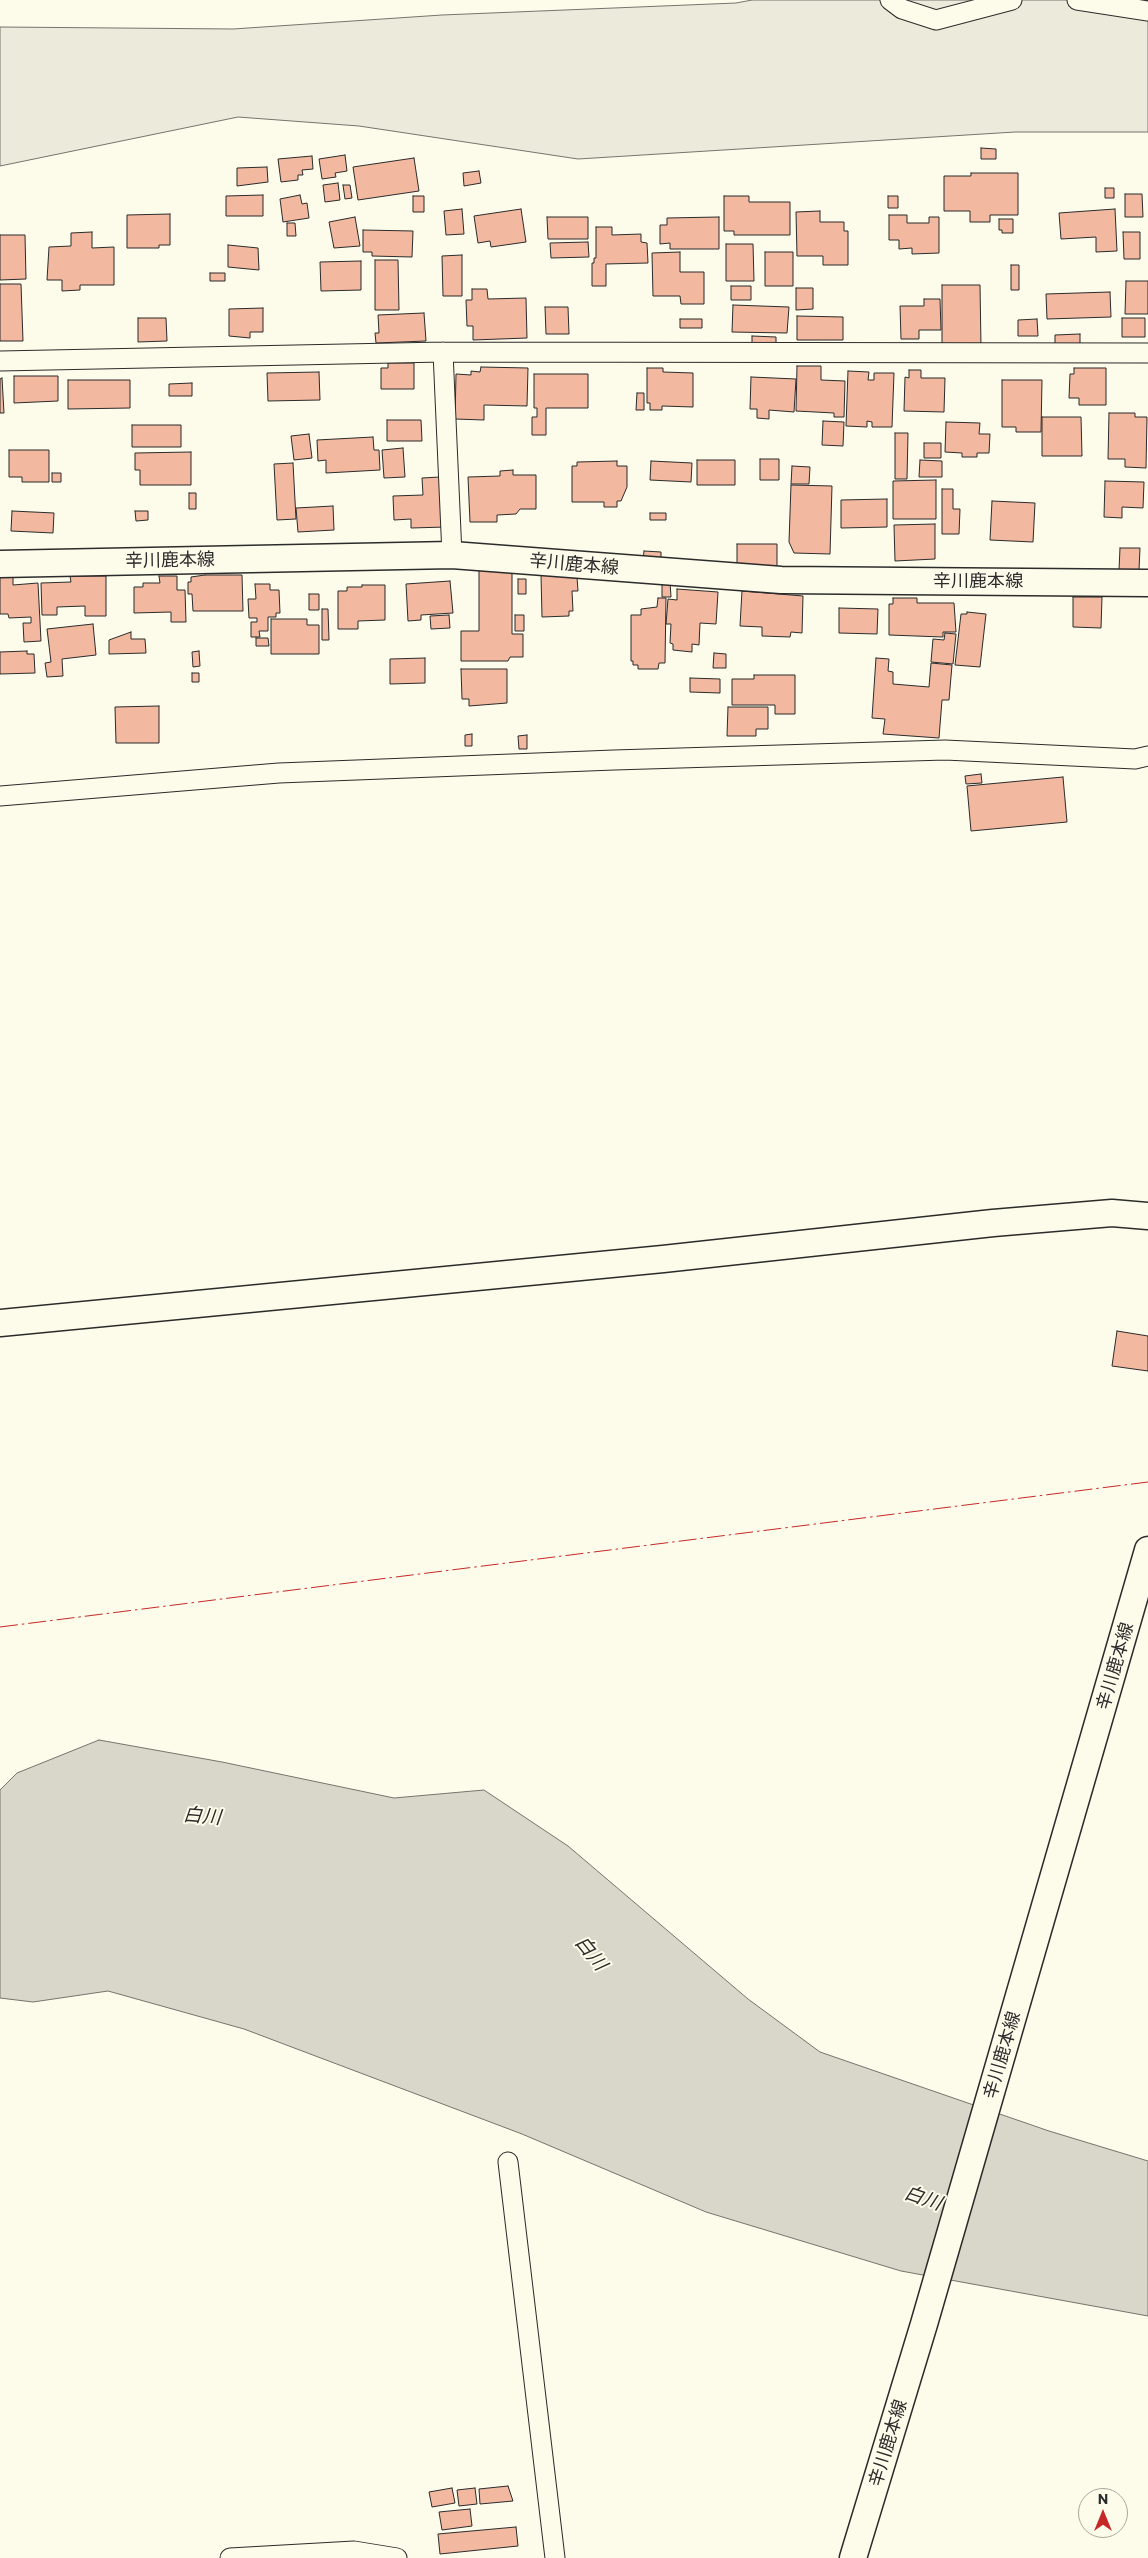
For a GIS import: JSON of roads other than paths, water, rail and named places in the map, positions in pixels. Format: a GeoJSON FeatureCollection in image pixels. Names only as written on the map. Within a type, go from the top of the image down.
{"type":"FeatureCollection","features":[{"type":"Feature","properties":{"kind":"main road","name":"辛川鹿本線"},"geometry":{"type":"LineString","coordinates":[[0,564],[452,555],[780,580],[1148,583]]}},
{"type":"Feature","properties":{"kind":"main road"},"geometry":{"type":"LineString","coordinates":[[0,1323],[663,1259],[993,1223],[1112,1213],[1148,1216]]}},
{"type":"Feature","properties":{"kind":"main road","name":"辛川鹿本線"},"geometry":{"type":"LineString","coordinates":[[853,2558],[924,2324],[1148,1550]]}},
{"type":"Feature","properties":{"kind":"street"},"geometry":{"type":"LineString","coordinates":[[890,0],[902,9],[936,20],[1012,0]]}},
{"type":"Feature","properties":{"kind":"street"},"geometry":{"type":"LineString","coordinates":[[1077,0],[1148,10]]}},
{"type":"Feature","properties":{"kind":"street"},"geometry":{"type":"LineString","coordinates":[[443,352],[452,555]]}},
{"type":"Feature","properties":{"kind":"street"},"geometry":{"type":"LineString","coordinates":[[0,361],[443,352],[1148,353]]}},
{"type":"Feature","properties":{"kind":"street"},"geometry":{"type":"LineString","coordinates":[[0,796],[279,773],[624,760],[944,750],[1135,759],[1148,756]]}},
{"type":"Feature","properties":{"kind":"street"},"geometry":{"type":"LineString","coordinates":[[508,2162],[555,2558]]}},
{"type":"Feature","properties":{"kind":"street"},"geometry":{"type":"LineString","coordinates":[[230,2558],[354,2550],[396,2558]]}},
{"type":"Feature","properties":{"kind":"water","name":"白川"},"geometry":{"type":"Polygon","coordinates":[[[99,1740],[222,1762],[394,1798],[484,1790],[568,1846],[748,1999],[820,2052],[1049,2131],[1148,2161],[1148,2316],[901,2271],[706,2212],[522,2134],[244,2029],[108,1991],[33,2002],[0,1998],[0,1790],[17,1773],[99,1740]]]}}]}
